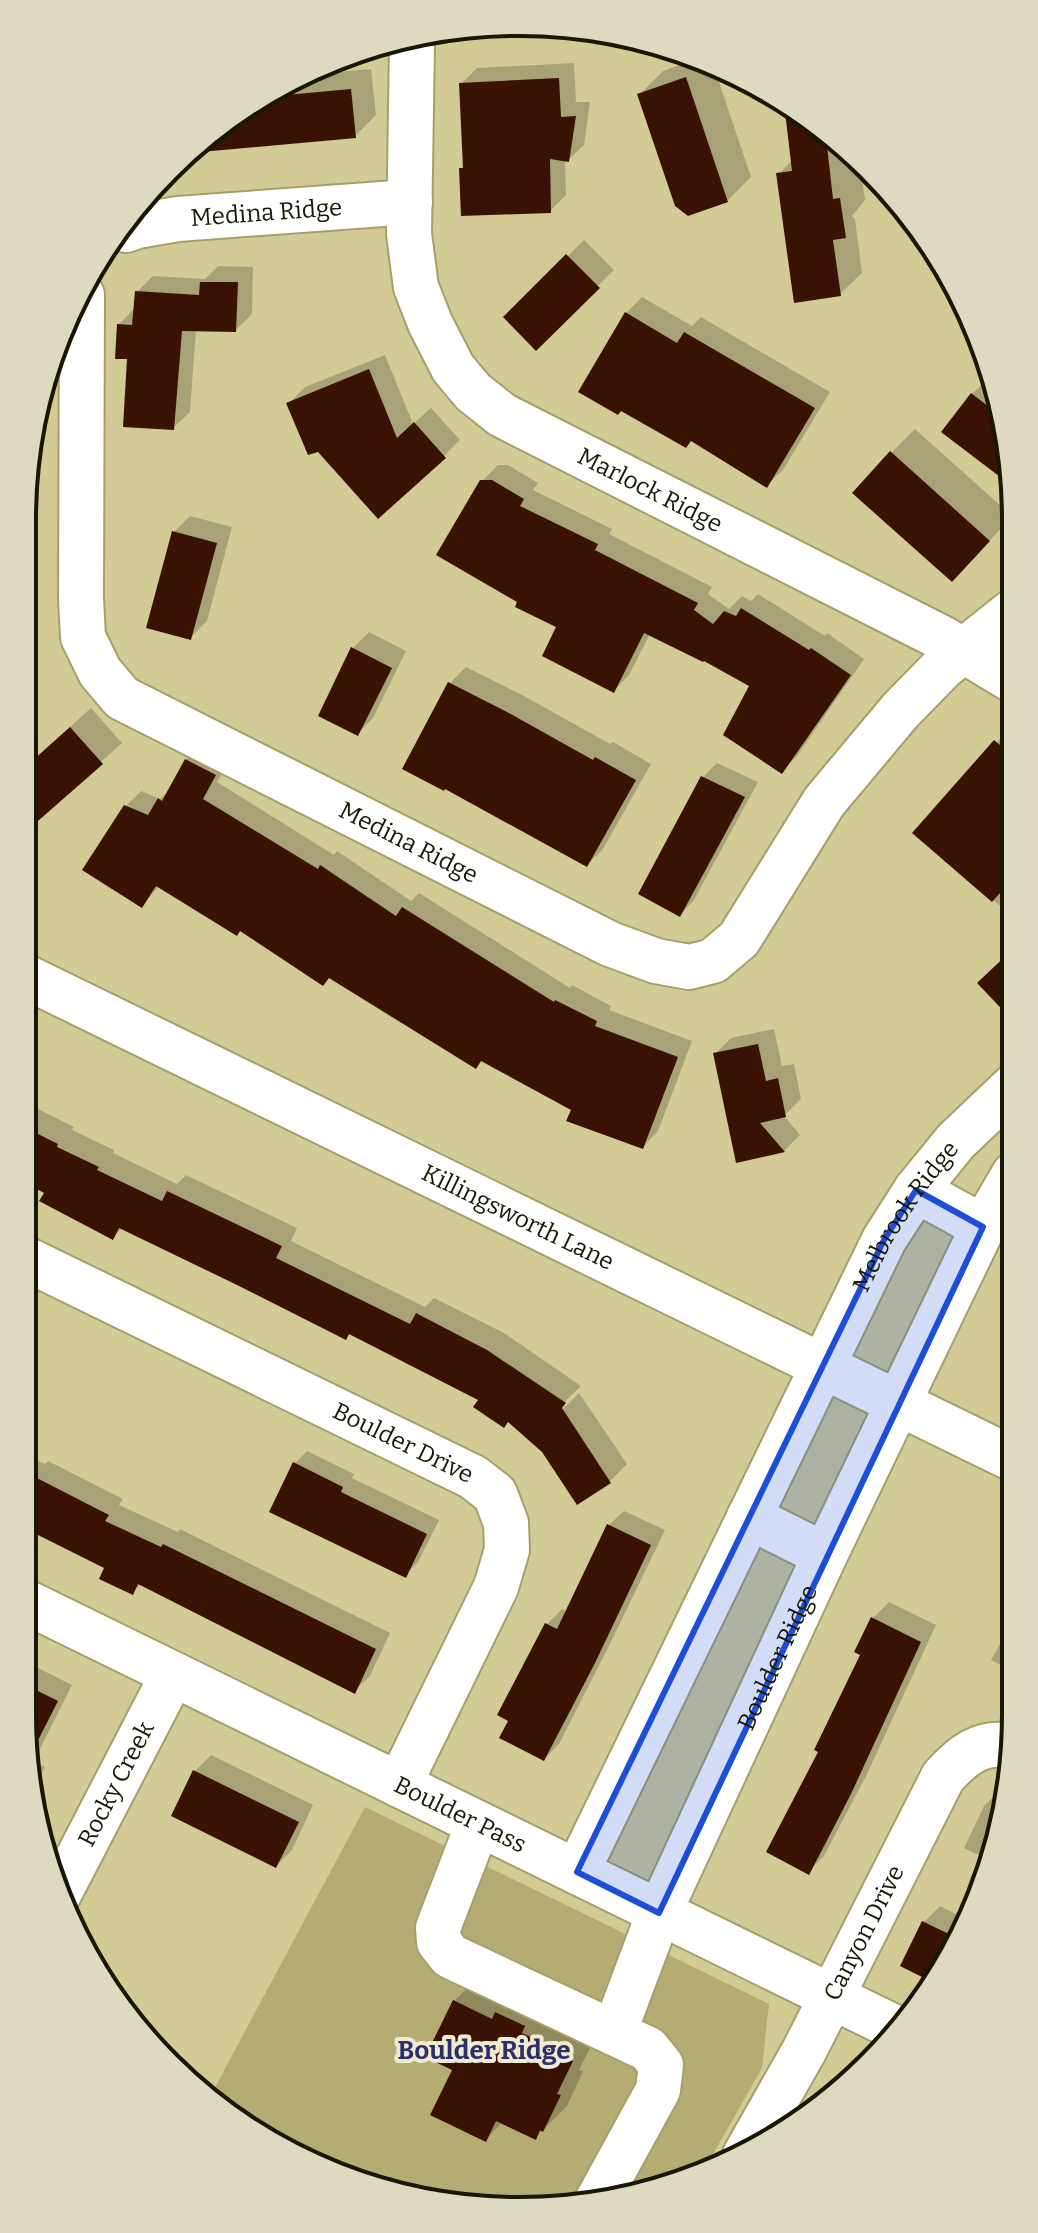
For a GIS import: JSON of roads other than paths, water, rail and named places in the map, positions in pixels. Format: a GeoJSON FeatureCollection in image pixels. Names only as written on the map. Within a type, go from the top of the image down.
{"type":"FeatureCollection","features":[{"type":"Feature","properties":{"kind":"street","name":"Marlock Ridge"},"geometry":{"type":"LineString","coordinates":[[412,48],[409,234],[416,287],[453,368],[473,392],[502,415],[964,651],[1002,674]]}},
{"type":"Feature","properties":{"kind":"street","name":"Medina Ridge"},"geometry":{"type":"LineString","coordinates":[[135,227],[178,219],[410,202]]}},
{"type":"Feature","properties":{"kind":"street","name":"Medina Ridge"},"geometry":{"type":"LineString","coordinates":[[82,314],[83,637],[100,672],[122,698],[610,944],[656,961],[689,967],[713,961],[739,939],[824,802],[900,711],[943,667],[1002,620]]}},
{"type":"Feature","properties":{"kind":"street","name":"Killingsworth Lane"},"geometry":{"type":"LineString","coordinates":[[36,982],[1002,1454]]}},
{"type":"Feature","properties":{"kind":"street","name":"Melbrook Ridge"},"geometry":{"type":"LineString","coordinates":[[823,1365],[884,1240],[916,1190],[956,1141],[1002,1097]]}},
{"type":"Feature","properties":{"kind":"street"},"geometry":{"type":"LineString","coordinates":[[916,1190],[983,1227]]}},
{"type":"Feature","properties":{"kind":"street"},"geometry":{"type":"LineString","coordinates":[[899,1402],[983,1227],[1002,1195]]}},
{"type":"Feature","properties":{"kind":"street","name":"Boulder Drive"},"geometry":{"type":"LineString","coordinates":[[36,1264],[473,1477],[495,1494],[506,1523],[507,1550],[496,1587],[399,1785]]}},
{"type":"Feature","properties":{"kind":"street"},"geometry":{"type":"LineString","coordinates":[[577,1872],[823,1365]]}},
{"type":"Feature","properties":{"kind":"street","name":"Boulder Ridge"},"geometry":{"type":"LineString","coordinates":[[614,2033],[659,1913],[899,1402]]}},
{"type":"Feature","properties":{"kind":"street"},"geometry":{"type":"LineString","coordinates":[[749,1517],[825,1555]]}},
{"type":"Feature","properties":{"kind":"street","name":"Boulder Pass"},"geometry":{"type":"LineString","coordinates":[[36,1607],[888,2024]]}},
{"type":"Feature","properties":{"kind":"street","name":"Rocky Creek"},"geometry":{"type":"LineString","coordinates":[[66,1880],[173,1674]]}},
{"type":"Feature","properties":{"kind":"street","name":"Canyon Drive"},"geometry":{"type":"LineString","coordinates":[[757,2134],[804,2051],[943,1777],[962,1756],[983,1746],[1001,1746]]}},
{"type":"Feature","properties":{"kind":"street"},"geometry":{"type":"LineString","coordinates":[[478,1824],[438,1928],[439,1942],[450,1956],[648,2049],[661,2065],[658,2090],[603,2190]]}},
{"type":"Feature","properties":{"kind":"district","name":"Boulder Ridge"},"geometry":{"type":"Point","coordinates":[484,2050]}}]}
